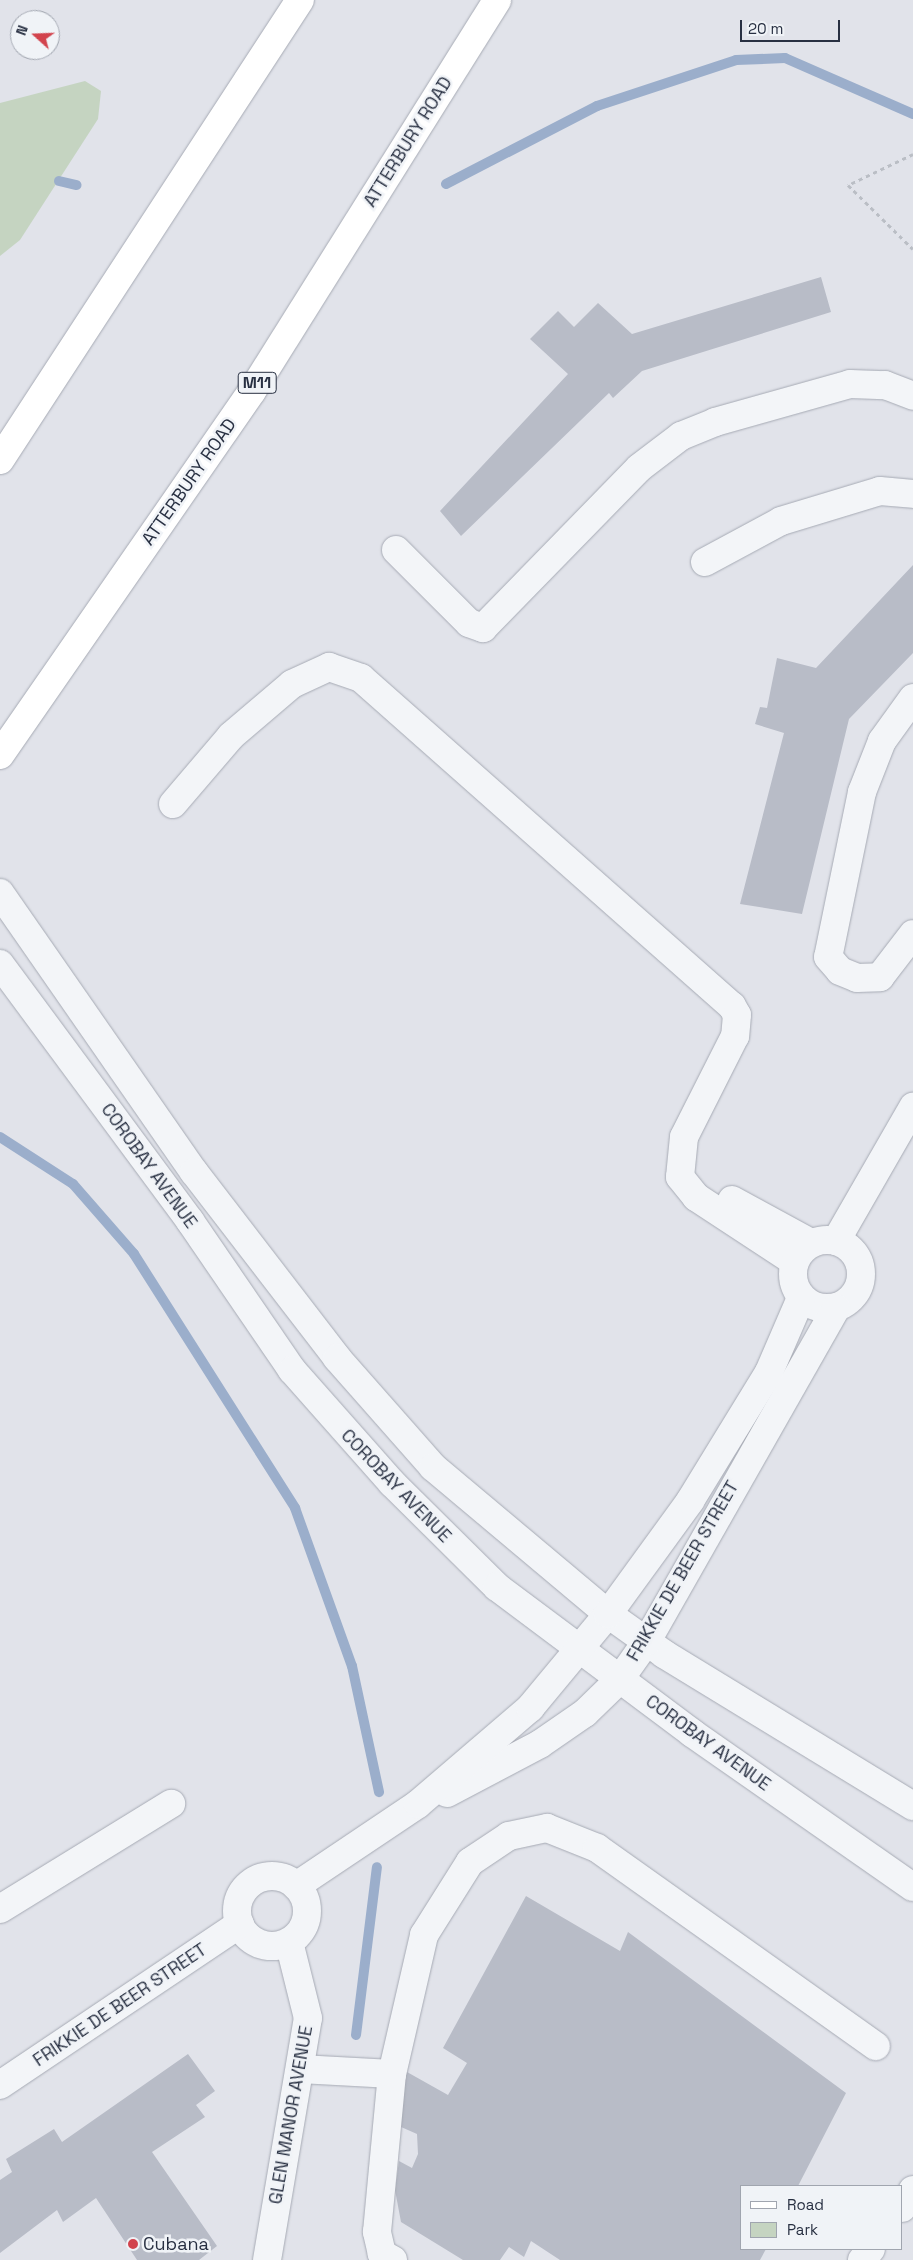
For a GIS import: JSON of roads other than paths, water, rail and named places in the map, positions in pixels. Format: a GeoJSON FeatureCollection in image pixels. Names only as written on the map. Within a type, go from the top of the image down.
{"type":"FeatureCollection","features":[{"type":"Feature","properties":{"kind":"main road"},"geometry":{"type":"LineString","coordinates":[[0,460],[300,0]]}},
{"type":"Feature","properties":{"kind":"main road","name":"ATTERBURY ROAD"},"geometry":{"type":"LineString","coordinates":[[0,755],[252,391],[497,0]]}},
{"type":"Feature","properties":{"kind":"street"},"geometry":{"type":"LineString","coordinates":[[396,550],[469,623],[483,628],[638,468],[681,436],[715,422],[850,384],[884,385],[913,396]]}},
{"type":"Feature","properties":{"kind":"street"},"geometry":{"type":"LineString","coordinates":[[705,562],[781,521],[880,491],[913,494]]}},
{"type":"Feature","properties":{"kind":"street","name":"FRIKKIE DE BEER STREET"},"geometry":{"type":"LineString","coordinates":[[173,804],[231,736],[292,684],[329,667],[361,678],[732,1006],[737,1015],[735,1036],[690,1122],[680,1167],[684,1184],[696,1197],[814,1249],[856,1256],[860,1274],[856,1292],[836,1308],[647,1641],[620,1679],[585,1713],[540,1744],[480,1778],[418,1804]]}},
{"type":"Feature","properties":{"kind":"street"},"geometry":{"type":"LineString","coordinates":[[913,698],[882,741],[862,792],[828,957],[840,971],[858,978],[880,977],[913,934]]}},
{"type":"Feature","properties":{"kind":"street","name":"COROBAY AVENUE"},"geometry":{"type":"LineString","coordinates":[[0,893],[194,1172],[337,1358],[433,1467],[608,1614],[647,1641],[913,1806]]}},
{"type":"Feature","properties":{"kind":"street","name":"COROBAY AVENUE"},"geometry":{"type":"LineString","coordinates":[[0,964],[336,1424],[497,1587],[579,1650],[913,1887]]}},
{"type":"Feature","properties":{"kind":"street"},"geometry":{"type":"LineString","coordinates":[[836,1308],[811,1306],[801,1298],[794,1287],[814,1249],[913,1107]]}},
{"type":"Feature","properties":{"kind":"street","name":"FRIKKIE DE BEER STREET"},"geometry":{"type":"LineString","coordinates":[[296,1886],[418,1804],[530,1708],[608,1614],[690,1501],[749,1406],[801,1298]]}},
{"type":"Feature","properties":{"kind":"street"},"geometry":{"type":"LineString","coordinates":[[0,1909],[171,1804]]}},
{"type":"Feature","properties":{"kind":"street"},"geometry":{"type":"LineString","coordinates":[[392,2260],[382,2254],[377,2232],[392,2074],[424,1936],[470,1862],[509,1836],[547,1828],[597,1848],[876,2046]]}},
{"type":"Feature","properties":{"kind":"street"},"geometry":{"type":"LineString","coordinates":[[279,1876],[296,1886],[307,1912],[298,1934],[288,1942],[276,1946],[256,1943],[240,1924],[239,1897],[256,1880],[279,1876]]}},
{"type":"Feature","properties":{"kind":"street","name":"FRIKKIE DE BEER STREET"},"geometry":{"type":"LineString","coordinates":[[0,2085],[240,1924]]}},
{"type":"Feature","properties":{"kind":"street","name":"GLEN MANOR AVENUE"},"geometry":{"type":"LineString","coordinates":[[267,2260],[308,2018],[288,1942]]}},
{"type":"Feature","properties":{"kind":"street"},"geometry":{"type":"LineString","coordinates":[[300,2069],[392,2074]]}},
{"type":"Feature","properties":{"kind":"street"},"geometry":{"type":"LineString","coordinates":[[903,2206],[913,2190]]}},
{"type":"Feature","properties":{"kind":"street"},"geometry":{"type":"LineString","coordinates":[[862,2260],[870,2250]]}},
{"type":"Feature","properties":{"kind":"waterway"},"geometry":{"type":"LineString","coordinates":[[446,184],[597,106],[736,60],[785,58],[913,114]]}},
{"type":"Feature","properties":{"kind":"waterway"},"geometry":{"type":"LineString","coordinates":[[59,181],[77,185]]}},
{"type":"Feature","properties":{"kind":"waterway"},"geometry":{"type":"LineString","coordinates":[[0,1137],[73,1184],[134,1254],[295,1508],[352,1666],[379,1792]]}},
{"type":"Feature","properties":{"kind":"waterway"},"geometry":{"type":"LineString","coordinates":[[356,2035],[377,1867]]}},
{"type":"Feature","properties":{"kind":"place","name":"Cubana"},"geometry":{"type":"Point","coordinates":[133,2244]}}]}
